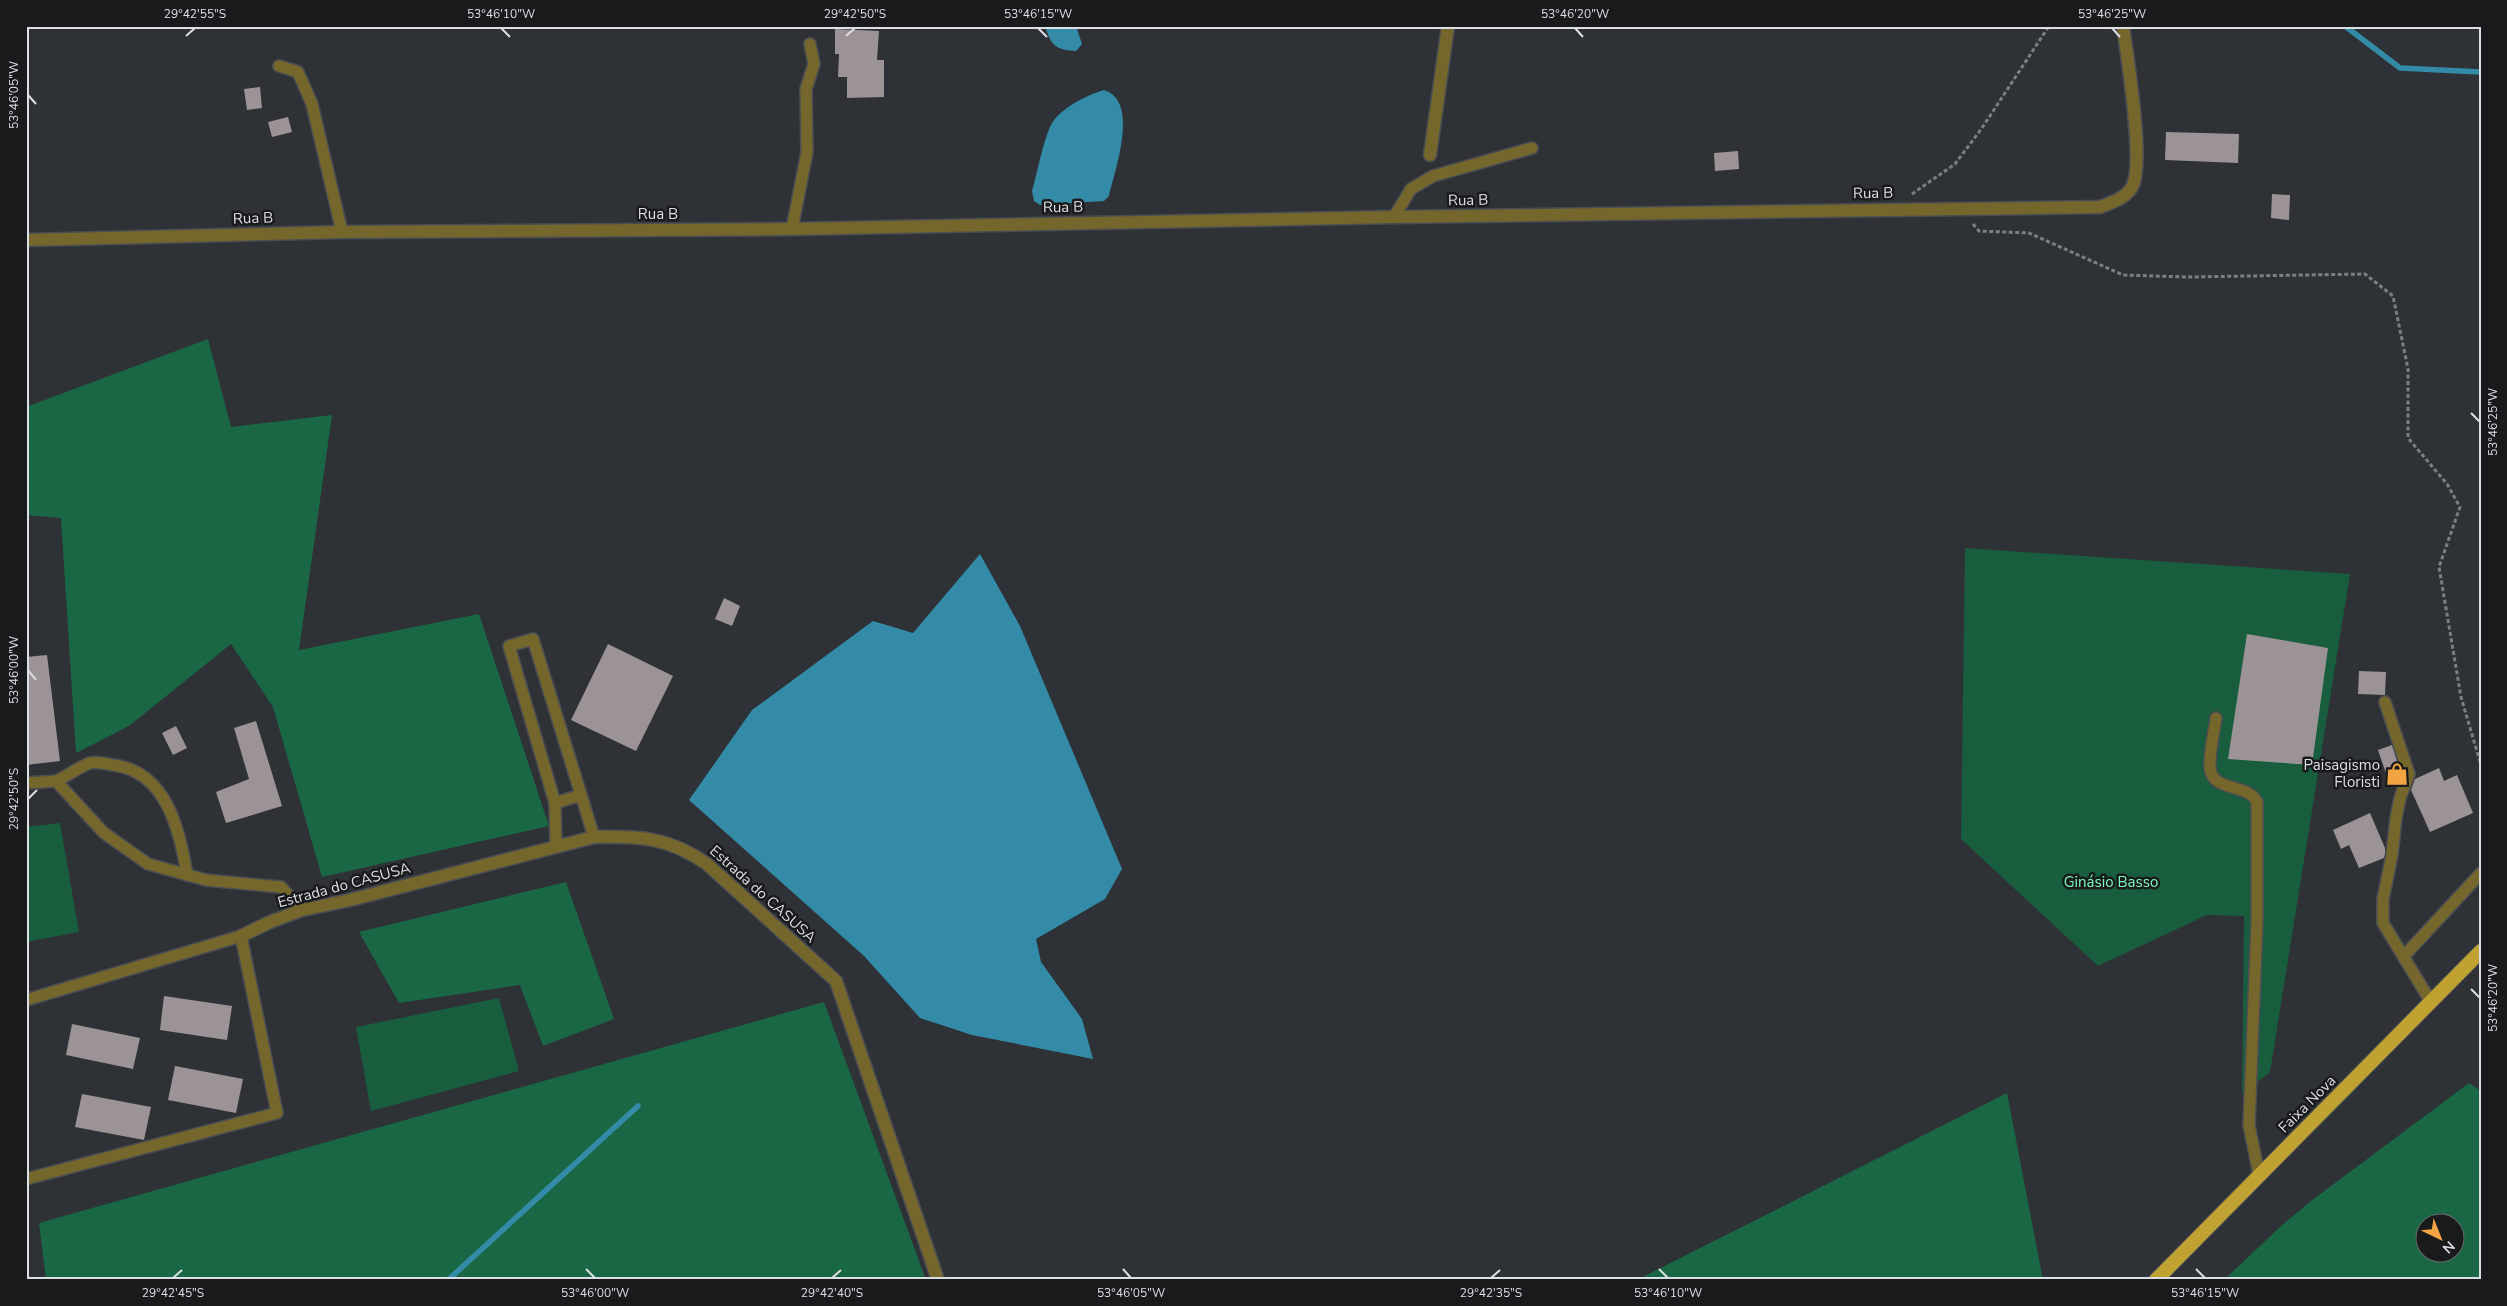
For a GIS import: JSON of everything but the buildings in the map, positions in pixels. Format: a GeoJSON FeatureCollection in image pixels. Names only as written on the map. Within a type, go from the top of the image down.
{"type":"FeatureCollection","features":[{"type":"Feature","properties":{"kind":"highway","name":"Faixa Nova"},"geometry":{"type":"LineString","coordinates":[[2156,1280],[2481,951]]}},
{"type":"Feature","properties":{"kind":"street"},"geometry":{"type":"LineString","coordinates":[[1430,155],[1448,26]]}},
{"type":"Feature","properties":{"kind":"street","name":"Rua B"},"geometry":{"type":"LineString","coordinates":[[26,240],[342,232],[792,229],[1394,217],[2100,207],[2122,198],[2132,188],[2136,175],[2136,141],[2123,26]]}},
{"type":"Feature","properties":{"kind":"street","name":"Estrada do CASUSA"},"geometry":{"type":"LineString","coordinates":[[241,936],[270,922],[302,910],[350,900],[594,837],[629,836],[660,841],[686,849],[707,864],[836,981],[938,1280]]}},
{"type":"Feature","properties":{"kind":"lane"},"geometry":{"type":"LineString","coordinates":[[792,229],[807,152],[806,89],[814,64],[810,44]]}},
{"type":"Feature","properties":{"kind":"lane"},"geometry":{"type":"LineString","coordinates":[[279,66],[298,72],[312,104],[342,232]]}},
{"type":"Feature","properties":{"kind":"lane"},"geometry":{"type":"LineString","coordinates":[[1394,217],[1411,189],[1433,176],[1532,148]]}},
{"type":"Feature","properties":{"kind":"lane"},"geometry":{"type":"LineString","coordinates":[[556,847],[555,803],[509,646],[532,639],[594,837]]}},
{"type":"Feature","properties":{"kind":"lane"},"geometry":{"type":"LineString","coordinates":[[2385,702],[2409,774],[2400,798],[2383,899],[2383,923],[2430,1002]]}},
{"type":"Feature","properties":{"kind":"lane"},"geometry":{"type":"LineString","coordinates":[[2216,718],[2210,769],[2214,778],[2222,784],[2248,791],[2257,802],[2257,922],[2249,1125],[2259,1175]]}},
{"type":"Feature","properties":{"kind":"lane"},"geometry":{"type":"LineString","coordinates":[[26,783],[56,781],[92,763],[123,766],[149,778],[168,806],[182,843],[187,875]]}},
{"type":"Feature","properties":{"kind":"lane"},"geometry":{"type":"LineString","coordinates":[[56,781],[104,833],[148,864],[206,880],[282,888],[302,910]]}},
{"type":"Feature","properties":{"kind":"lane"},"geometry":{"type":"LineString","coordinates":[[555,803],[581,796]]}},
{"type":"Feature","properties":{"kind":"lane"},"geometry":{"type":"LineString","coordinates":[[2404,956],[2481,873]]}},
{"type":"Feature","properties":{"kind":"lane"},"geometry":{"type":"LineString","coordinates":[[26,1000],[241,936],[277,1113],[26,1179]]}},
{"type":"Feature","properties":{"kind":"path"},"geometry":{"type":"LineString","coordinates":[[1894,209],[1955,164],[1982,128],[2049,26]]}},
{"type":"Feature","properties":{"kind":"path"},"geometry":{"type":"LineString","coordinates":[[1960,208],[1978,231],[2029,233],[2123,275],[2188,277],[2365,274],[2393,296],[2408,369],[2408,438],[2447,484],[2460,507],[2439,567],[2461,697],[2481,765]]}},
{"type":"Feature","properties":{"kind":"green space"},"geometry":{"type":"Polygon","coordinates":[[[208,339],[231,427],[332,415],[299,650],[479,614],[549,826],[322,877],[273,707],[231,644],[129,726],[76,753],[61,518],[26,515],[26,407],[208,339]]]}},
{"type":"Feature","properties":{"kind":"green space","name":"Ginásio Basso"},"geometry":{"type":"Polygon","coordinates":[[[1965,548],[2350,574],[2270,1072],[2242,1094],[2244,916],[2207,915],[2098,966],[1961,839],[1965,548]]]}},
{"type":"Feature","properties":{"kind":"green space"},"geometry":{"type":"Polygon","coordinates":[[[60,823],[79,932],[26,942],[26,827],[60,823]]]}},
{"type":"Feature","properties":{"kind":"green space"},"geometry":{"type":"Polygon","coordinates":[[[566,882],[614,1019],[543,1046],[520,985],[399,1003],[359,932],[566,882]]]}},
{"type":"Feature","properties":{"kind":"green space"},"geometry":{"type":"Polygon","coordinates":[[[499,998],[519,1071],[371,1111],[356,1027],[499,998]]]}},
{"type":"Feature","properties":{"kind":"green space"},"geometry":{"type":"Polygon","coordinates":[[[824,1002],[926,1280],[46,1280],[39,1223],[824,1002]]]}},
{"type":"Feature","properties":{"kind":"green space"},"geometry":{"type":"Polygon","coordinates":[[[2469,1083],[2481,1091],[2481,1280],[2224,1280],[2282,1225],[2311,1201],[2469,1083]]]}},
{"type":"Feature","properties":{"kind":"green space"},"geometry":{"type":"Polygon","coordinates":[[[2007,1093],[2043,1280],[1637,1280],[2007,1093]]]}},
{"type":"Feature","properties":{"kind":"water"},"geometry":{"type":"Polygon","coordinates":[[[1045,26],[1076,26],[1082,44],[1076,51],[1059,48],[1049,38],[1045,26]]]}},
{"type":"Feature","properties":{"kind":"water"},"geometry":{"type":"Polygon","coordinates":[[[1104,90],[1115,97],[1121,108],[1123,122],[1120,154],[1109,196],[1104,201],[1040,205],[1034,201],[1032,191],[1050,127],[1059,114],[1066,109],[1090,95],[1104,90]]]}},
{"type":"Feature","properties":{"kind":"water"},"geometry":{"type":"Polygon","coordinates":[[[980,554],[1020,626],[1122,869],[1105,899],[1036,939],[1041,962],[1082,1019],[1093,1059],[972,1035],[920,1018],[864,956],[689,800],[752,710],[873,621],[913,633],[980,554]]]}},
{"type":"Feature","properties":{"kind":"waterway"},"geometry":{"type":"LineString","coordinates":[[2345,26],[2400,68],[2481,72]]}},
{"type":"Feature","properties":{"kind":"waterway"},"geometry":{"type":"LineString","coordinates":[[448,1280],[638,1106]]}},
{"type":"Feature","properties":{"kind":"place","name":"Paisagismo Floristi"},"geometry":{"type":"Point","coordinates":[2397,774]}}]}
